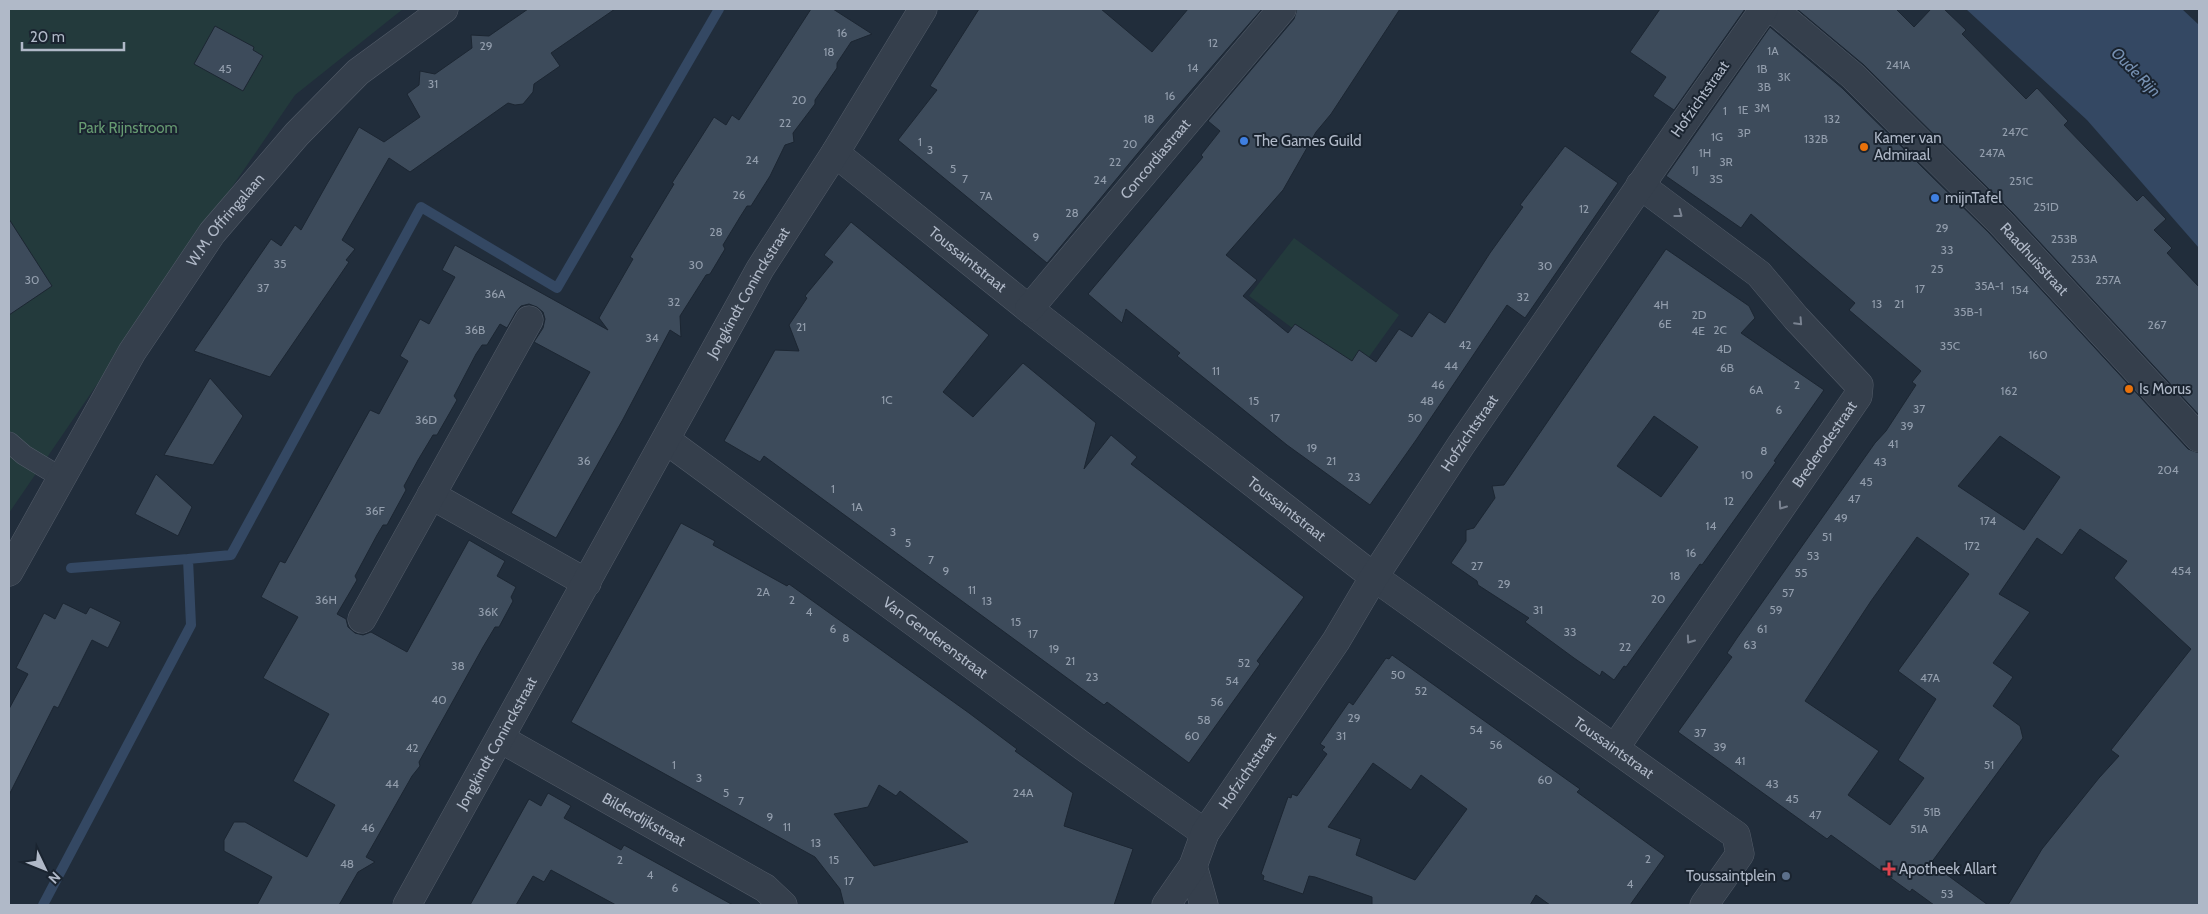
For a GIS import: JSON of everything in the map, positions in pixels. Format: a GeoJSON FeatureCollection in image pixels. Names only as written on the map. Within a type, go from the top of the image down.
{"type":"FeatureCollection","features":[{"type":"Feature","properties":{"kind":"street","name":"W.M. Offringalaan"},"geometry":{"type":"LineString","coordinates":[[9,572],[132,352],[212,233],[297,134],[358,72],[444,9]]}},
{"type":"Feature","properties":{"kind":"street","name":"Jongkindt Coninckstraat"},"geometry":{"type":"LineString","coordinates":[[407,905],[501,739],[760,269],[835,152],[922,9]]}},
{"type":"Feature","properties":{"kind":"street","name":"Concordiastraat"},"geometry":{"type":"LineString","coordinates":[[1029,309],[1282,9]]}},
{"type":"Feature","properties":{"kind":"street","name":"Hofzichtstraat"},"geometry":{"type":"LineString","coordinates":[[1166,905],[1193,866],[1205,833],[1336,641],[1374,577],[1640,184],[1764,9]]}},
{"type":"Feature","properties":{"kind":"street","name":"Raadhuisstraat"},"geometry":{"type":"LineString","coordinates":[[1773,9],[1853,76],[2000,222],[2199,438]]}},
{"type":"Feature","properties":{"kind":"street","name":"Toussaintstraat"},"geometry":{"type":"LineString","coordinates":[[835,152],[1029,309],[1374,577],[1736,835],[1740,854],[1704,905]]}},
{"type":"Feature","properties":{"kind":"street","name":"Brederodestraat"},"geometry":{"type":"LineString","coordinates":[[1615,748],[1858,396],[1859,385],[1796,318],[1759,274],[1640,184]]}},
{"type":"Feature","properties":{"kind":"street"},"geometry":{"type":"LineString","coordinates":[[362,619],[528,320]]}},
{"type":"Feature","properties":{"kind":"street","name":"Van Genderenstraat"},"geometry":{"type":"LineString","coordinates":[[666,440],[1084,747],[1205,833]]}},
{"type":"Feature","properties":{"kind":"street"},"geometry":{"type":"LineString","coordinates":[[431,496],[587,583]]}},
{"type":"Feature","properties":{"kind":"street","name":"Bilderdijkstraat"},"geometry":{"type":"LineString","coordinates":[[501,739],[765,888],[783,905]]}},
{"type":"Feature","properties":{"kind":"street"},"geometry":{"type":"LineString","coordinates":[[1193,866],[1204,905]]}},
{"type":"Feature","properties":{"kind":"lane"},"geometry":{"type":"LineString","coordinates":[[9,442],[24,455],[62,478]]}},
{"type":"Feature","properties":{"kind":"green space","name":"Park Rijnstroom"},"geometry":{"type":"Polygon","coordinates":[[[9,9],[403,9],[295,95],[9,513],[9,9]]]}},
{"type":"Feature","properties":{"kind":"green space"},"geometry":{"type":"Polygon","coordinates":[[[1294,238],[1399,315],[1356,375],[1249,296],[1294,238]]]}},
{"type":"Feature","properties":{"kind":"water","name":"Oude Rijn"},"geometry":{"type":"Polygon","coordinates":[[[1966,9],[2182,9],[2199,25],[2199,248],[2087,120],[1966,9]]]}},
{"type":"Feature","properties":{"kind":"building"},"geometry":{"type":"Polygon","coordinates":[[[528,9],[615,9],[551,53],[560,66],[534,84],[533,92],[523,104],[515,105],[508,103],[410,172],[389,158],[342,240],[355,249],[346,260],[349,262],[270,377],[194,351],[271,239],[281,246],[295,225],[301,230],[359,127],[384,142],[420,117],[407,94],[419,85],[420,71],[435,74],[472,48],[471,35],[489,36],[528,9]]]}},
{"type":"Feature","properties":{"kind":"building"},"geometry":{"type":"Polygon","coordinates":[[[811,9],[833,9],[872,34],[851,42],[837,63],[837,68],[815,100],[815,104],[793,133],[794,142],[785,145],[770,176],[751,206],[747,206],[723,245],[725,249],[710,274],[706,275],[680,316],[681,337],[670,330],[622,421],[556,538],[511,513],[590,372],[534,342],[543,328],[545,319],[543,312],[529,304],[521,306],[507,328],[500,324],[487,345],[482,345],[476,354],[454,396],[457,400],[437,435],[433,435],[418,460],[404,486],[406,490],[387,525],[383,525],[377,535],[355,576],[357,580],[337,614],[346,619],[348,627],[355,633],[363,635],[371,632],[407,652],[469,540],[505,561],[497,576],[516,587],[511,597],[513,601],[499,627],[495,627],[483,647],[419,762],[420,766],[412,776],[366,857],[375,862],[358,872],[339,905],[257,905],[272,877],[224,851],[224,840],[234,822],[245,822],[307,857],[335,805],[293,781],[329,714],[263,678],[298,617],[261,597],[280,561],[285,563],[370,410],[379,414],[408,361],[400,356],[420,319],[429,324],[455,277],[442,270],[455,245],[608,330],[599,318],[633,259],[630,257],[674,184],[672,183],[714,117],[726,125],[732,115],[739,120],[811,9]]]}},
{"type":"Feature","properties":{"kind":"building"},"geometry":{"type":"Polygon","coordinates":[[[979,9],[1101,9],[1152,52],[1188,9],[1262,9],[1162,124],[1047,263],[898,140],[937,90],[930,86],[979,9]]]}},
{"type":"Feature","properties":{"kind":"building"},"geometry":{"type":"Polygon","coordinates":[[[1297,9],[1400,9],[1331,114],[1316,132],[1283,190],[1226,255],[1257,280],[1243,296],[1288,333],[1295,324],[1352,361],[1359,350],[1376,362],[1399,329],[1412,337],[1429,312],[1445,323],[1490,253],[1523,207],[1520,205],[1565,146],[1618,183],[1525,318],[1507,305],[1370,505],[1287,445],[1177,356],[1180,353],[1126,309],[1122,323],[1088,294],[1203,157],[1201,155],[1220,131],[1208,121],[1294,19],[1297,9]]]}},
{"type":"Feature","properties":{"kind":"building"},"geometry":{"type":"Polygon","coordinates":[[[1660,9],[1745,9],[1674,110],[1653,96],[1666,77],[1630,52],[1660,9]]]}},
{"type":"Feature","properties":{"kind":"building"},"geometry":{"type":"Polygon","coordinates":[[[1797,9],[1896,9],[1914,27],[1931,9],[1944,9],[1966,30],[1962,34],[2026,99],[2037,88],[2068,121],[2064,125],[2137,201],[2143,195],[2166,219],[2154,230],[2172,248],[2167,253],[2199,287],[2199,415],[2011,211],[1864,65],[1797,9]]]}},
{"type":"Feature","properties":{"kind":"building"},"geometry":{"type":"Polygon","coordinates":[[[215,26],[254,47],[253,50],[263,56],[243,91],[194,64],[215,26]]]}},
{"type":"Feature","properties":{"kind":"building"},"geometry":{"type":"Polygon","coordinates":[[[1770,27],[1842,88],[1989,233],[2188,449],[2199,453],[2199,905],[2008,905],[2042,849],[2119,756],[2111,750],[2191,649],[2114,578],[2127,561],[2080,529],[2062,555],[2037,538],[1999,594],[2030,612],[1993,663],[2013,677],[1993,706],[2020,726],[2023,738],[1931,863],[1988,905],[1934,905],[1912,889],[1910,892],[1831,835],[1827,839],[1678,732],[1732,657],[1727,653],[1737,638],[1875,443],[1886,431],[1916,385],[1912,382],[1921,371],[1849,310],[1855,303],[1751,214],[1741,228],[1666,176],[1770,27]],[[2000,436],[1958,486],[2024,530],[2060,477],[2000,436]],[[1917,537],[1871,601],[1805,701],[1879,751],[1848,795],[1890,825],[1924,778],[1898,760],[1936,699],[1898,671],[1969,574],[1917,537]]]}},
{"type":"Feature","properties":{"kind":"building"},"geometry":{"type":"Polygon","coordinates":[[[9,219],[52,286],[9,315],[9,219]]]}},
{"type":"Feature","properties":{"kind":"building"},"geometry":{"type":"Polygon","coordinates":[[[851,222],[989,335],[943,392],[973,417],[1023,363],[1096,423],[1084,469],[1111,435],[1137,457],[1131,464],[1304,597],[1257,661],[1260,664],[1189,763],[1107,702],[1104,705],[764,456],[760,462],[724,441],[775,350],[799,351],[789,325],[807,298],[805,296],[833,262],[824,255],[851,222]]]}},
{"type":"Feature","properties":{"kind":"building"},"geometry":{"type":"Polygon","coordinates":[[[1666,249],[1749,306],[1755,318],[1741,333],[1824,390],[1774,461],[1776,462],[1702,565],[1700,564],[1626,667],[1624,666],[1614,680],[1602,671],[1600,676],[1574,658],[1525,622],[1529,618],[1478,585],[1477,581],[1451,563],[1466,541],[1466,530],[1474,528],[1495,498],[1492,486],[1504,485],[1666,249]],[[1654,416],[1617,466],[1661,497],[1698,447],[1654,416]]]}},
{"type":"Feature","properties":{"kind":"building"},"geometry":{"type":"Polygon","coordinates":[[[210,378],[243,416],[213,465],[164,455],[210,378]]]}},
{"type":"Feature","properties":{"kind":"building"},"geometry":{"type":"Polygon","coordinates":[[[156,474],[192,507],[178,536],[135,514],[156,474]]]}},
{"type":"Feature","properties":{"kind":"building"},"geometry":{"type":"Polygon","coordinates":[[[681,523],[715,541],[713,545],[787,586],[789,584],[969,713],[1017,749],[1015,751],[1073,793],[1064,826],[1133,849],[1114,905],[844,905],[840,889],[815,857],[571,722],[681,523]],[[879,785],[868,807],[834,814],[874,866],[968,842],[900,791],[896,796],[879,785]]]}},
{"type":"Feature","properties":{"kind":"building"},"geometry":{"type":"Polygon","coordinates":[[[63,603],[86,614],[90,607],[121,622],[108,648],[92,640],[58,708],[54,706],[9,795],[9,709],[28,674],[16,668],[44,613],[55,619],[63,603]]]}},
{"type":"Feature","properties":{"kind":"building"},"geometry":{"type":"Polygon","coordinates":[[[1392,655],[1580,789],[1577,792],[1665,856],[1630,905],[1550,905],[1536,895],[1530,905],[1372,905],[1372,897],[1315,877],[1309,876],[1303,894],[1263,880],[1264,876],[1261,874],[1288,797],[1291,798],[1292,794],[1297,796],[1327,754],[1322,750],[1325,747],[1320,744],[1349,702],[1353,705],[1386,658],[1389,659],[1392,655]],[[1373,763],[1328,827],[1361,839],[1356,855],[1415,880],[1467,809],[1421,775],[1411,790],[1373,763]]]}},
{"type":"Feature","properties":{"kind":"building"},"geometry":{"type":"Polygon","coordinates":[[[548,793],[571,806],[564,818],[621,850],[624,845],[733,905],[616,905],[551,870],[544,882],[533,876],[516,905],[470,905],[529,799],[541,806],[548,793]]]}},
{"type":"Feature","properties":{"kind":"waterway"},"geometry":{"type":"LineString","coordinates":[[43,905],[191,625],[188,559],[231,555],[421,207],[557,288],[719,9]]}},
{"type":"Feature","properties":{"kind":"waterway"},"geometry":{"type":"LineString","coordinates":[[71,568],[188,559]]}},
{"type":"Feature","properties":{"kind":"place","name":"The Games Guild"},"geometry":{"type":"Point","coordinates":[1244,141]}},
{"type":"Feature","properties":{"kind":"place","name":"Kamer van Admiraal"},"geometry":{"type":"Point","coordinates":[1864,147]}},
{"type":"Feature","properties":{"kind":"place","name":"mijnTafel"},"geometry":{"type":"Point","coordinates":[1935,198]}},
{"type":"Feature","properties":{"kind":"place","name":"Is Morus"},"geometry":{"type":"Point","coordinates":[2129,389]}},
{"type":"Feature","properties":{"kind":"place","name":"Apotheek Allart"},"geometry":{"type":"Point","coordinates":[1889,869]}},
{"type":"Feature","properties":{"kind":"place","name":"Toussaintplein"},"geometry":{"type":"Point","coordinates":[1786,876]}}]}
